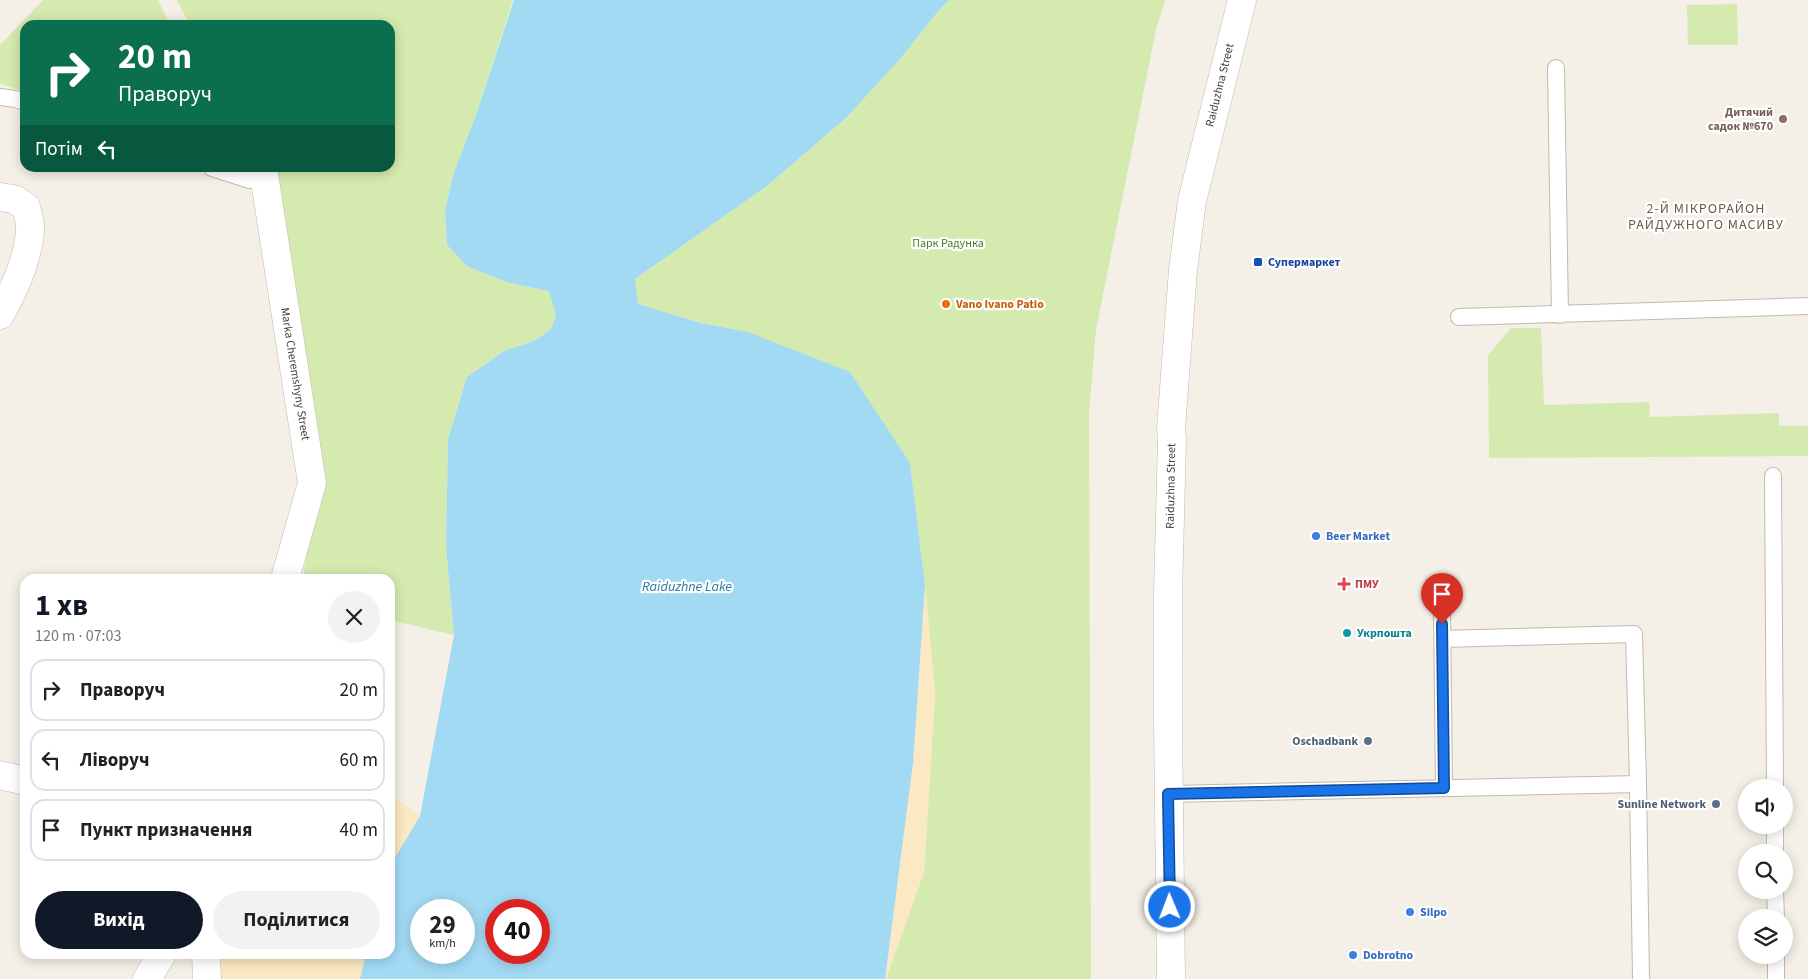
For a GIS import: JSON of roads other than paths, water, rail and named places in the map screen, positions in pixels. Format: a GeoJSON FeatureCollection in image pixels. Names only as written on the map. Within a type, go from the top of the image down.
{"type":"FeatureCollection","features":[{"type":"Feature","properties":{"kind":"street","name":"Raiduzhna Street"},"geometry":{"type":"LineString","coordinates":[[1171,979],[1168,794],[1168,604],[1171,428],[1183,270],[1192,201],[1242,0]]}},
{"type":"Feature","properties":{"kind":"street","name":"Marka Cheremshyny Street"},"geometry":{"type":"LineString","coordinates":[[264,172],[312,483],[286,574]]}},
{"type":"Feature","properties":{"kind":"street"},"geometry":{"type":"LineString","coordinates":[[0,197],[14,199],[26,207],[30,230],[22,268],[12,293],[0,315]]}},
{"type":"Feature","properties":{"kind":"street"},"geometry":{"type":"LineString","coordinates":[[0,775],[20,780]]}},
{"type":"Feature","properties":{"kind":"street"},"geometry":{"type":"LineString","coordinates":[[147,979],[159,959]]}},
{"type":"Feature","properties":{"kind":"street"},"geometry":{"type":"LineString","coordinates":[[206,959],[207,979]]}},
{"type":"Feature","properties":{"kind":"lane"},"geometry":{"type":"LineString","coordinates":[[1556,68],[1560,315]]}},
{"type":"Feature","properties":{"kind":"lane"},"geometry":{"type":"LineString","coordinates":[[0,97],[20,101]]}},
{"type":"Feature","properties":{"kind":"lane"},"geometry":{"type":"LineString","coordinates":[[224,172],[249,180],[256,179],[262,172]]}},
{"type":"Feature","properties":{"kind":"lane"},"geometry":{"type":"LineString","coordinates":[[1459,317],[1808,306]]}},
{"type":"Feature","properties":{"kind":"lane"},"geometry":{"type":"LineString","coordinates":[[1772,476],[1775,779]]}},
{"type":"Feature","properties":{"kind":"lane"},"geometry":{"type":"LineString","coordinates":[[1442,609],[1444,788]]}},
{"type":"Feature","properties":{"kind":"lane"},"geometry":{"type":"LineString","coordinates":[[1442,639],[1634,634],[1641,979]]}},
{"type":"Feature","properties":{"kind":"lane"},"geometry":{"type":"LineString","coordinates":[[1168,794],[1638,784]]}},
{"type":"Feature","properties":{"kind":"lane"},"geometry":{"type":"LineString","coordinates":[[1776,964],[1776,979]]}},
{"type":"Feature","properties":{"kind":"water","name":"Raiduzhne Lake"},"geometry":{"type":"Polygon","coordinates":[[[514,0],[949,0],[900,59],[846,118],[767,186],[635,279],[638,304],[701,323],[748,332],[850,372],[910,463],[925,585],[913,763],[885,979],[360,979],[365,959],[395,959],[395,858],[420,816],[454,635],[446,547],[448,439],[467,377],[504,351],[536,340],[551,329],[556,315],[549,291],[506,282],[467,266],[447,245],[445,211],[453,175],[476,115],[514,0]]]}},
{"type":"Feature","properties":{"kind":"place","name":"Дитячий садок №670"},"geometry":{"type":"Point","coordinates":[1783,119]}},
{"type":"Feature","properties":{"kind":"place","name":"Супермаркет"},"geometry":{"type":"Point","coordinates":[1258,262]}},
{"type":"Feature","properties":{"kind":"place","name":"Vano Ivano Patio"},"geometry":{"type":"Point","coordinates":[946,304]}},
{"type":"Feature","properties":{"kind":"place","name":"Beer Market"},"geometry":{"type":"Point","coordinates":[1316,536]}},
{"type":"Feature","properties":{"kind":"place","name":"ПМУ"},"geometry":{"type":"Point","coordinates":[1344,584]}},
{"type":"Feature","properties":{"kind":"place","name":"Укрпошта"},"geometry":{"type":"Point","coordinates":[1347,633]}},
{"type":"Feature","properties":{"kind":"place","name":"Oschadbank"},"geometry":{"type":"Point","coordinates":[1368,741]}},
{"type":"Feature","properties":{"kind":"place","name":"Sunline Network"},"geometry":{"type":"Point","coordinates":[1716,804]}},
{"type":"Feature","properties":{"kind":"place","name":"Silpo"},"geometry":{"type":"Point","coordinates":[1410,912]}},
{"type":"Feature","properties":{"kind":"place","name":"Dobrotno"},"geometry":{"type":"Point","coordinates":[1353,955]}},
{"type":"Feature","properties":{"kind":"district","name":"2-Й МІКРОРАЙОН РАЙДУЖНОГО МАСИВУ"},"geometry":{"type":"Point","coordinates":[1706,217]}},
{"type":"Feature","properties":{"kind":"park label","name":"Парк Радунка"},"geometry":{"type":"Point","coordinates":[948,243]}}]}
